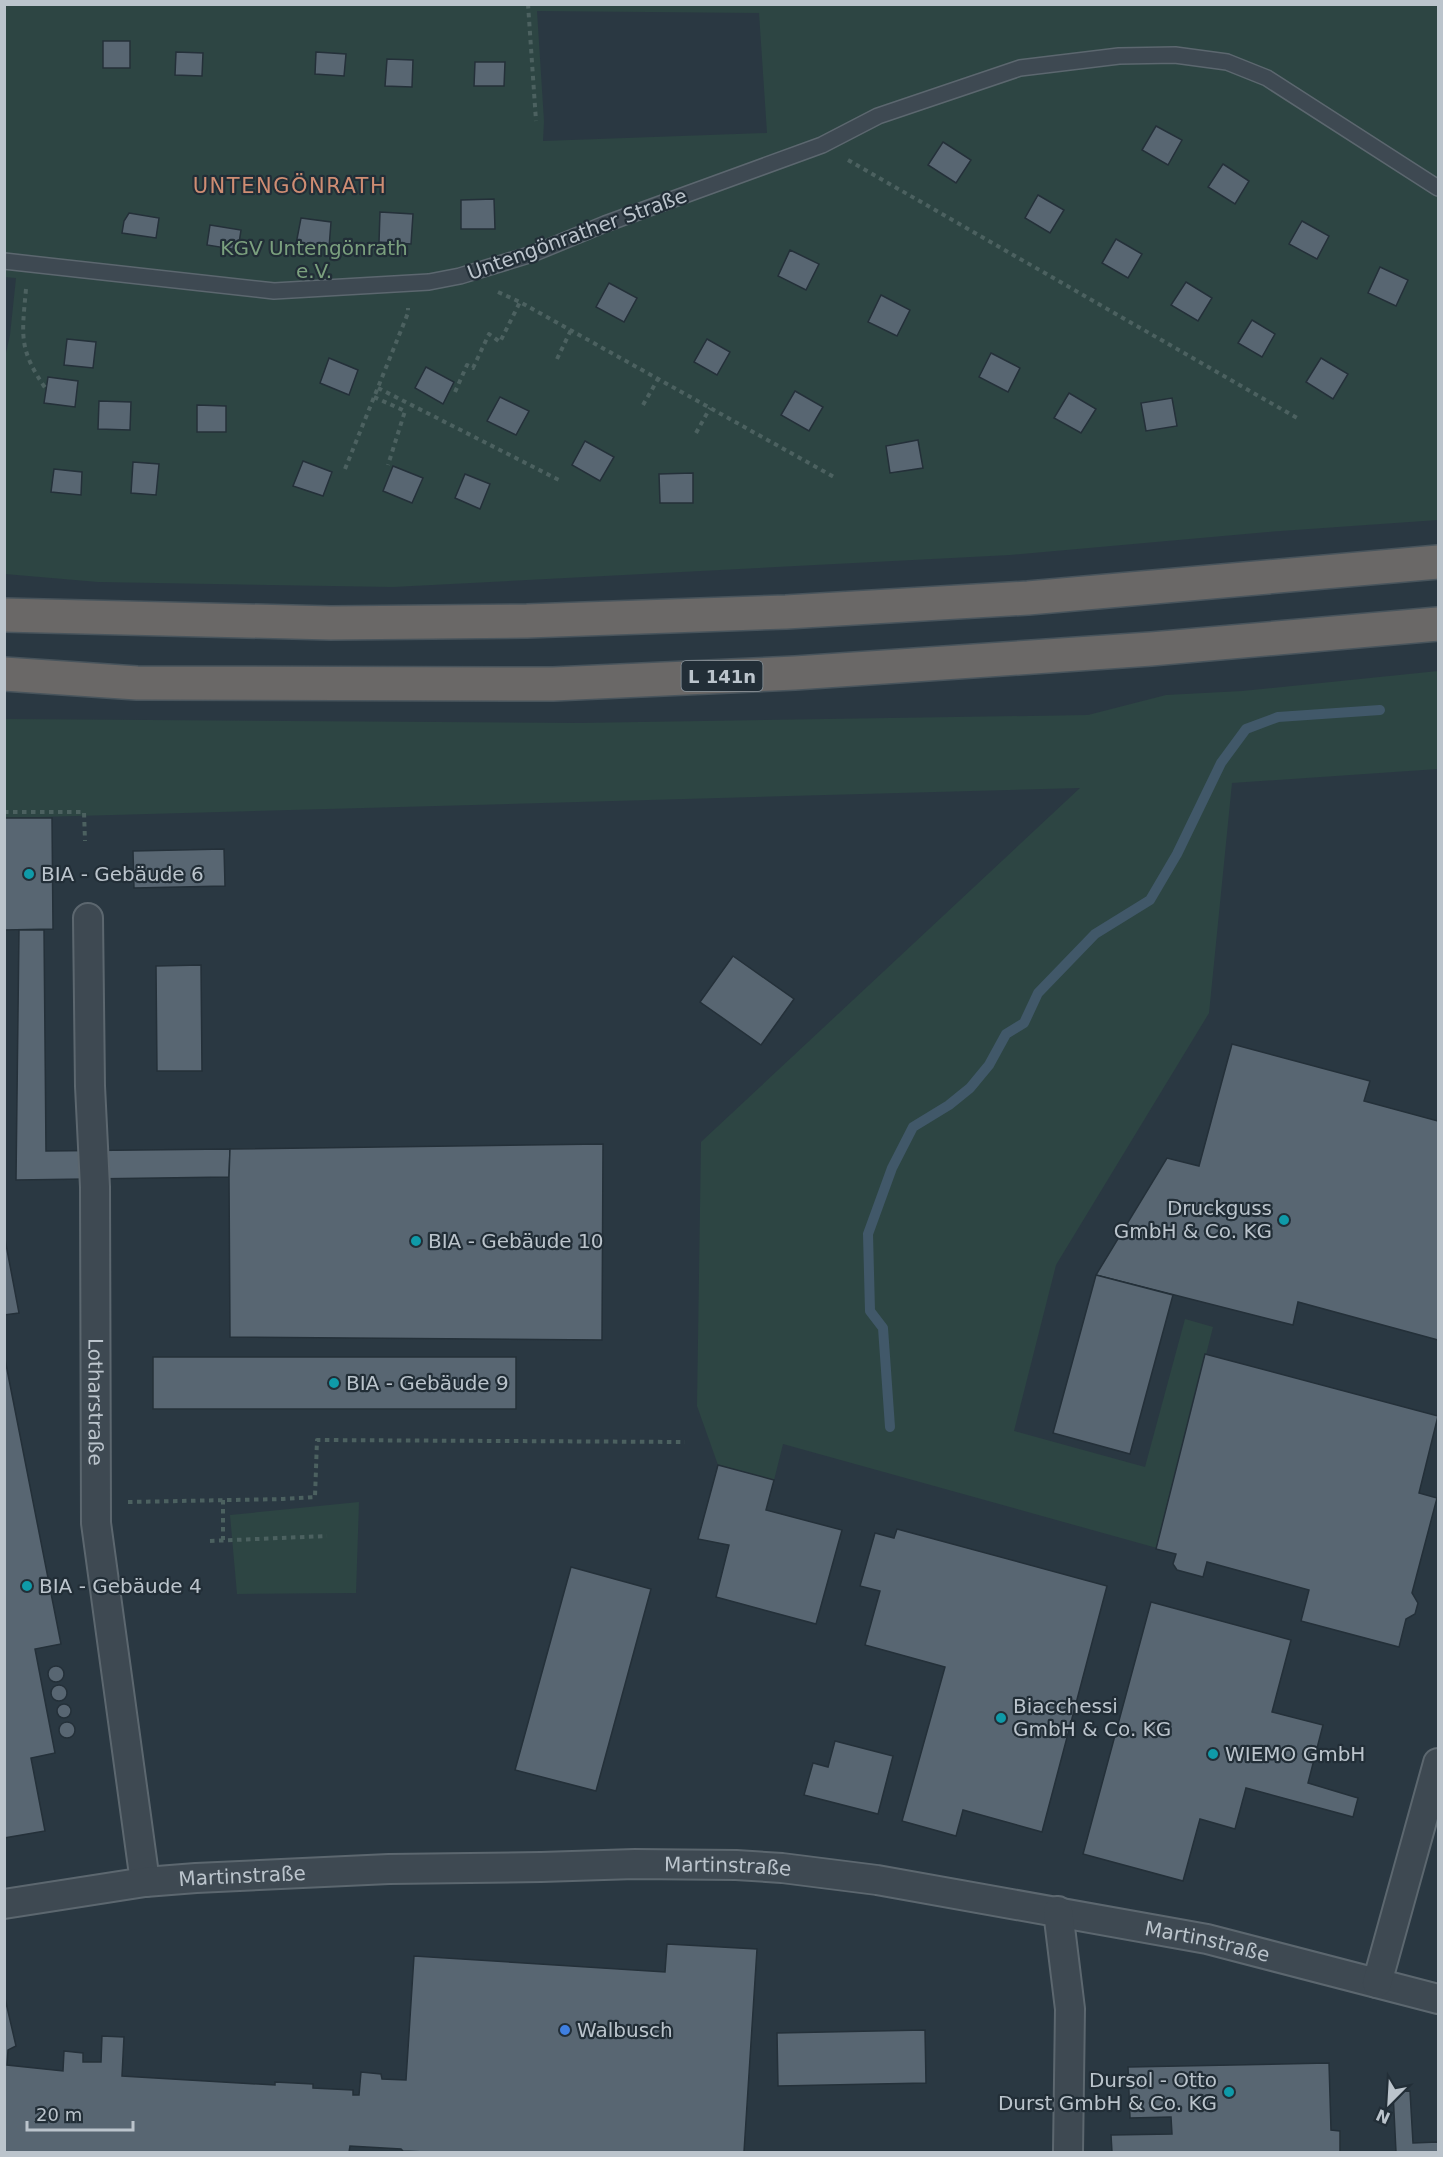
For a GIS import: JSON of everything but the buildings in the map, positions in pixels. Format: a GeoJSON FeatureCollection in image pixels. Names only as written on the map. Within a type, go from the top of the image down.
{"type":"FeatureCollection","features":[{"type":"Feature","properties":{"kind":"highway"},"geometry":{"type":"LineString","coordinates":[[4,615],[331,623],[527,621],[786,612],[1040,597],[1438,562]]}},
{"type":"Feature","properties":{"kind":"highway","name":"L 141n"},"geometry":{"type":"LineString","coordinates":[[4,674],[137,683],[553,684],[807,672],[1186,646],[1438,624]]}},
{"type":"Feature","properties":{"kind":"street","name":"Lotharstraße"},"geometry":{"type":"LineString","coordinates":[[88,918],[90,1086],[95,1188],[96,1523],[145,1882]]}},
{"type":"Feature","properties":{"kind":"street"},"geometry":{"type":"LineString","coordinates":[[1377,1983],[1438,1763]]}},
{"type":"Feature","properties":{"kind":"street","name":"Martinstraße"},"geometry":{"type":"LineString","coordinates":[[4,1904],[145,1882],[389,1869],[635,1864],[782,1868],[877,1880],[1207,1939],[1438,1999]]}},
{"type":"Feature","properties":{"kind":"street"},"geometry":{"type":"LineString","coordinates":[[1058,1911],[1070,2009],[1068,2152]]}},
{"type":"Feature","properties":{"kind":"lane","name":"Untengönrather Straße"},"geometry":{"type":"LineString","coordinates":[[4,261],[274,291],[405,285],[460,276],[532,254],[605,224],[822,144],[878,116],[1020,68],[1119,56],[1175,55],[1227,62],[1267,78],[1438,188]]}},
{"type":"Feature","properties":{"kind":"path"},"geometry":{"type":"LineString","coordinates":[[528,4],[536,121]]}},
{"type":"Feature","properties":{"kind":"path"},"geometry":{"type":"LineString","coordinates":[[822,144],[1298,418]]}},
{"type":"Feature","properties":{"kind":"path"},"geometry":{"type":"LineString","coordinates":[[28,264],[22,336],[30,367],[46,389]]}},
{"type":"Feature","properties":{"kind":"path"},"geometry":{"type":"LineString","coordinates":[[460,276],[520,302],[834,477]]}},
{"type":"Feature","properties":{"kind":"path"},"geometry":{"type":"LineString","coordinates":[[345,469],[408,313],[405,285]]}},
{"type":"Feature","properties":{"kind":"path"},"geometry":{"type":"LineString","coordinates":[[456,392],[467,365],[473,368],[489,334],[500,342],[520,302]]}},
{"type":"Feature","properties":{"kind":"path"},"geometry":{"type":"LineString","coordinates":[[557,359],[571,330]]}},
{"type":"Feature","properties":{"kind":"path"},"geometry":{"type":"LineString","coordinates":[[643,405],[658,379]]}},
{"type":"Feature","properties":{"kind":"path"},"geometry":{"type":"LineString","coordinates":[[378,388],[559,480]]}},
{"type":"Feature","properties":{"kind":"path"},"geometry":{"type":"LineString","coordinates":[[374,397],[405,411],[388,465]]}},
{"type":"Feature","properties":{"kind":"path"},"geometry":{"type":"LineString","coordinates":[[696,433],[710,408]]}},
{"type":"Feature","properties":{"kind":"path"},"geometry":{"type":"LineString","coordinates":[[4,812],[84,812],[85,841]]}},
{"type":"Feature","properties":{"kind":"path"},"geometry":{"type":"LineString","coordinates":[[96,1503],[315,1497],[317,1440],[685,1442]]}},
{"type":"Feature","properties":{"kind":"path"},"geometry":{"type":"LineString","coordinates":[[222,1500],[223,1540]]}},
{"type":"Feature","properties":{"kind":"path"},"geometry":{"type":"LineString","coordinates":[[210,1541],[327,1536]]}},
{"type":"Feature","properties":{"kind":"green space","name":"KGV Untengönrath e.V."},"geometry":{"type":"Polygon","coordinates":[[[4,5],[1438,5],[1438,520],[1268,532],[1010,555],[393,587],[98,582],[5,574],[4,362],[10,335],[16,278],[4,277],[4,5]],[[537,11],[544,121],[543,141],[767,133],[759,13],[537,11]]]}},
{"type":"Feature","properties":{"kind":"green space"},"geometry":{"type":"Polygon","coordinates":[[[1438,671],[1438,769],[1232,783],[1209,1013],[1056,1265],[1014,1431],[1145,1467],[1185,1319],[1213,1327],[1157,1548],[783,1444],[774,1480],[718,1465],[697,1406],[701,1142],[1080,788],[5,818],[4,719],[579,723],[1088,715],[1166,695],[1242,691],[1438,671]]]}},
{"type":"Feature","properties":{"kind":"green space"},"geometry":{"type":"Polygon","coordinates":[[[359,1502],[356,1593],[237,1594],[230,1515],[359,1502]]]}},
{"type":"Feature","properties":{"kind":"waterway"},"geometry":{"type":"LineString","coordinates":[[890,1427],[883,1328],[870,1311],[868,1234],[892,1168],[913,1127],[949,1105],[970,1088],[989,1065],[1006,1034],[1024,1023],[1038,993],[1095,934],[1150,900],[1177,854],[1221,763],[1246,729],[1278,717],[1380,710]]}},
{"type":"Feature","properties":{"kind":"place","name":"BIA - Gebäude 6"},"geometry":{"type":"Point","coordinates":[29,874]}},
{"type":"Feature","properties":{"kind":"place","name":"Druckguss GmbH & Co. KG"},"geometry":{"type":"Point","coordinates":[1284,1220]}},
{"type":"Feature","properties":{"kind":"place","name":"BIA - Gebäude 10"},"geometry":{"type":"Point","coordinates":[416,1241]}},
{"type":"Feature","properties":{"kind":"place","name":"BIA - Gebäude 9"},"geometry":{"type":"Point","coordinates":[334,1383]}},
{"type":"Feature","properties":{"kind":"place","name":"BIA - Gebäude 4"},"geometry":{"type":"Point","coordinates":[27,1586]}},
{"type":"Feature","properties":{"kind":"place","name":"Biacchessi GmbH & Co. KG"},"geometry":{"type":"Point","coordinates":[1001,1718]}},
{"type":"Feature","properties":{"kind":"place","name":"WIEMO GmbH"},"geometry":{"type":"Point","coordinates":[1213,1754]}},
{"type":"Feature","properties":{"kind":"place","name":"Walbusch"},"geometry":{"type":"Point","coordinates":[565,2030]}},
{"type":"Feature","properties":{"kind":"place","name":"Dursol - Otto Durst GmbH & Co. KG"},"geometry":{"type":"Point","coordinates":[1229,2092]}},
{"type":"Feature","properties":{"kind":"district","name":"UNTENGÖNRATH"},"geometry":{"type":"Point","coordinates":[290,186]}}]}
